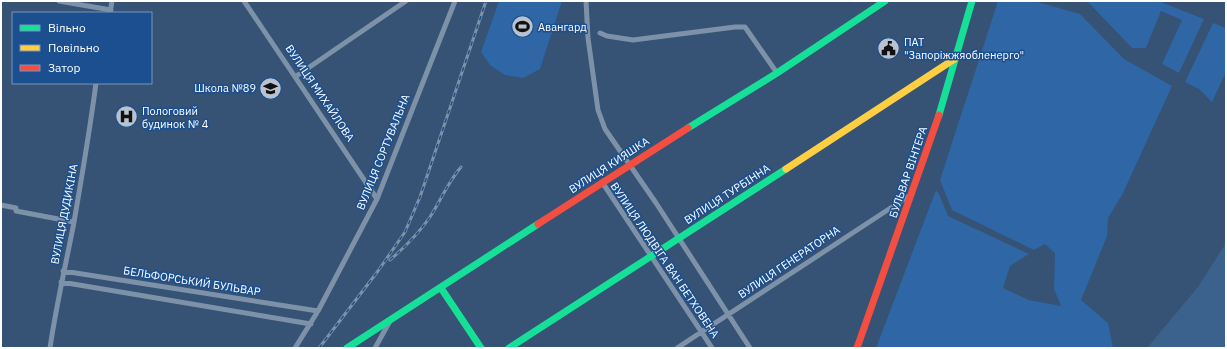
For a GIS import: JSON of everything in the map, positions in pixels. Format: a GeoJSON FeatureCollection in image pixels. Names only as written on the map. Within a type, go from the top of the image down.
{"type":"FeatureCollection","features":[{"type":"Feature","properties":{"kind":"street"},"geometry":{"type":"LineString","coordinates":[[59,1],[110,12],[112,1]]}},
{"type":"Feature","properties":{"kind":"street","name":"ВУЛИЦЯ МИХАЙЛОВА"},"geometry":{"type":"LineString","coordinates":[[244,1],[377,199]]}},
{"type":"Feature","properties":{"kind":"street"},"geometry":{"type":"LineString","coordinates":[[295,77],[406,1]]}},
{"type":"Feature","properties":{"kind":"street","name":"ВУЛИЦЯ СОРТУВАЛЬНА"},"geometry":{"type":"LineString","coordinates":[[295,348],[311,324],[377,199],[455,1]]}},
{"type":"Feature","properties":{"kind":"street","name":"ВУЛИЦЯ ЛЮДВІГА ВАН БЕТХОВЕНА"},"geometry":{"type":"LineString","coordinates":[[586,1],[588,38],[598,110],[605,129],[630,164],[750,348]]}},
{"type":"Feature","properties":{"kind":"street","name":"ВУЛИЦЯ КИЯШКА"},"geometry":{"type":"LineString","coordinates":[[347,348],[630,164],[776,73],[885,1]]}},
{"type":"Feature","properties":{"kind":"street","name":"БУЛЬВАР ВІНТЕРА"},"geometry":{"type":"LineString","coordinates":[[857,348],[936,125],[972,1]]}},
{"type":"Feature","properties":{"kind":"street"},"geometry":{"type":"LineString","coordinates":[[600,34],[634,40],[745,27],[776,73]]}},
{"type":"Feature","properties":{"kind":"street","name":"ВУЛИЦЯ ТУРБІННА"},"geometry":{"type":"LineString","coordinates":[[509,348],[678,238],[861,122],[956,58]]}},
{"type":"Feature","properties":{"kind":"street","name":"ВУЛИЦЯ ДУДИКІНА"},"geometry":{"type":"LineString","coordinates":[[50,348],[63,271],[74,222],[96,84]]}},
{"type":"Feature","properties":{"kind":"street","name":"ВУЛИЦЯ ЛЮДВІГА ВАН БЕТХОВЕНА"},"geometry":{"type":"LineString","coordinates":[[602,182],[650,257],[712,348]]}},
{"type":"Feature","properties":{"kind":"street","name":"ВУЛИЦЯ ГЕНЕРАТОРНА"},"geometry":{"type":"LineString","coordinates":[[677,348],[912,194]]}},
{"type":"Feature","properties":{"kind":"street"},"geometry":{"type":"LineString","coordinates":[[1,205],[16,208],[16,211],[74,222]]}},
{"type":"Feature","properties":{"kind":"street","name":"БЕЛЬФОРСЬКИЙ БУЛЬВАР"},"geometry":{"type":"LineString","coordinates":[[63,271],[318,311]]}},
{"type":"Feature","properties":{"kind":"street","name":"БЕЛЬФОРСЬКИЙ БУЛЬВАР"},"geometry":{"type":"LineString","coordinates":[[61,282],[311,324]]}},
{"type":"Feature","properties":{"kind":"street"},"geometry":{"type":"LineString","coordinates":[[441,288],[481,348]]}},
{"type":"Feature","properties":{"kind":"street"},"geometry":{"type":"LineString","coordinates":[[375,348],[390,320]]}},
{"type":"Feature","properties":{"kind":"shaded area","name":"Авангард"},"geometry":{"type":"Polygon","coordinates":[[[499,1],[562,1],[540,69],[523,78],[505,75],[490,65],[481,52],[499,1]]]}},
{"type":"Feature","properties":{"kind":"shaded area"},"geometry":{"type":"Polygon","coordinates":[[[998,1],[1034,1],[1080,14],[1124,59],[1172,86],[1123,193],[1108,218],[1107,236],[1081,300],[1108,323],[1113,348],[876,348],[936,190],[948,216],[1029,254],[1010,266],[1003,288],[1029,300],[1061,306],[1054,289],[1055,253],[1045,244],[1034,250],[952,210],[940,180],[998,1]]]}},
{"type":"Feature","properties":{"kind":"shaded area"},"geometry":{"type":"Polygon","coordinates":[[[1082,1],[1163,1],[1163,3],[1204,19],[1179,73],[1162,64],[1182,20],[1161,11],[1146,48],[1132,48],[1089,3],[1082,1]]]}},
{"type":"Feature","properties":{"kind":"shaded area"},"geometry":{"type":"Polygon","coordinates":[[[1213,23],[1226,28],[1226,72],[1212,102],[1199,89],[1185,82],[1213,23]]]}},
{"type":"Feature","properties":{"kind":"shaded area"},"geometry":{"type":"Polygon","coordinates":[[[1226,243],[1226,348],[1147,348],[1198,287],[1226,243]]]}},
{"type":"Feature","properties":{"kind":"railway"},"geometry":{"type":"LineString","coordinates":[[319,348],[378,271],[405,232],[420,197],[486,1]]}},
{"type":"Feature","properties":{"kind":"railway"},"geometry":{"type":"LineString","coordinates":[[390,260],[412,240],[426,223],[452,179],[461,167]]}},
{"type":"Feature","properties":{"kind":"traffic: fast"},"geometry":{"type":"LineString","coordinates":[[688,128],[777,73],[885,1]]}},
{"type":"Feature","properties":{"kind":"traffic: fast"},"geometry":{"type":"LineString","coordinates":[[939,115],[972,1]]}},
{"type":"Feature","properties":{"kind":"traffic: fast"},"geometry":{"type":"LineString","coordinates":[[509,348],[786,169]]}},
{"type":"Feature","properties":{"kind":"traffic: fast"},"geometry":{"type":"LineString","coordinates":[[347,348],[538,224]]}},
{"type":"Feature","properties":{"kind":"traffic: fast"},"geometry":{"type":"LineString","coordinates":[[441,288],[481,348]]}},
{"type":"Feature","properties":{"kind":"traffic: slow"},"geometry":{"type":"LineString","coordinates":[[786,169],[956,58]]}},
{"type":"Feature","properties":{"kind":"traffic: jam"},"geometry":{"type":"LineString","coordinates":[[857,348],[939,115]]}},
{"type":"Feature","properties":{"kind":"traffic: jam"},"geometry":{"type":"LineString","coordinates":[[538,224],[688,128]]}},
{"type":"Feature","properties":{"kind":"place","name":"Авангард"},"geometry":{"type":"Point","coordinates":[522,27]}},
{"type":"Feature","properties":{"kind":"place","name":"ПАТ \"Запоріжжяобленерго\""},"geometry":{"type":"Point","coordinates":[889,48]}},
{"type":"Feature","properties":{"kind":"place","name":"Школа №89"},"geometry":{"type":"Point","coordinates":[271,88]}},
{"type":"Feature","properties":{"kind":"place","name":"Пологовий будинок № 4"},"geometry":{"type":"Point","coordinates":[127,117]}}]}
